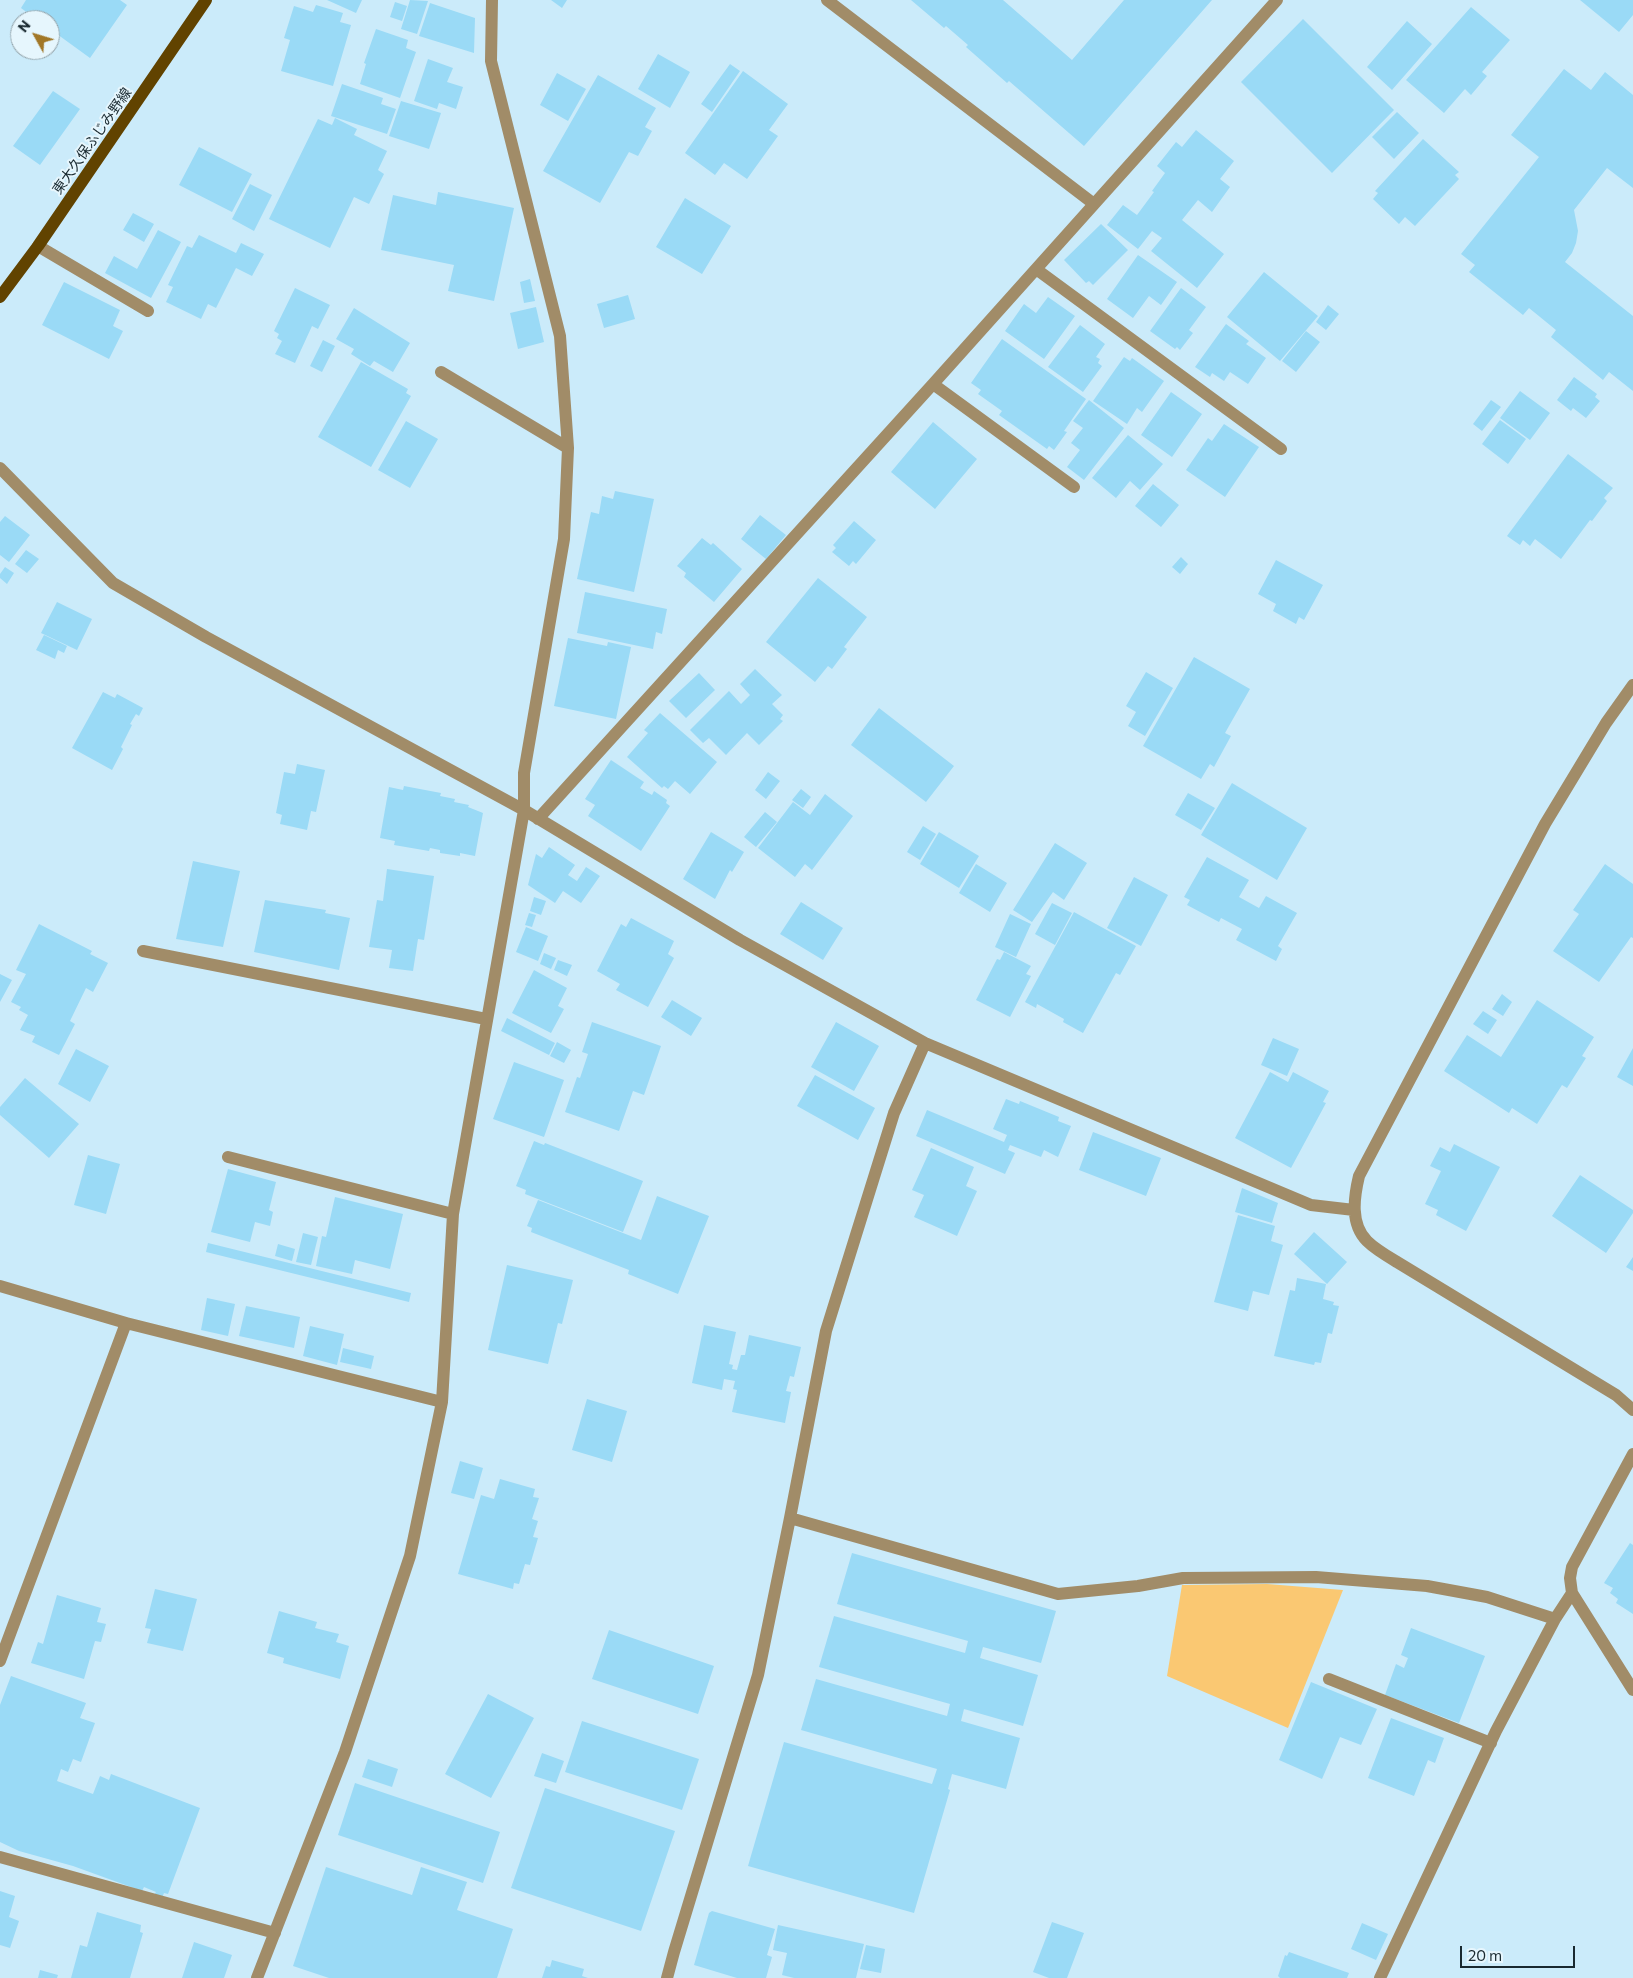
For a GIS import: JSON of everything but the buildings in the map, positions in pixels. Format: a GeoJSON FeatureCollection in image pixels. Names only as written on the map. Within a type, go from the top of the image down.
{"type":"FeatureCollection","features":[{"type":"Feature","properties":{"kind":"main road","name":"東大久保ふじみ野線"},"geometry":{"type":"LineString","coordinates":[[0,297],[38,246],[206,0]]}},
{"type":"Feature","properties":{"kind":"street"},"geometry":{"type":"LineString","coordinates":[[257,1978],[345,1752],[410,1556],[442,1402],[453,1214],[524,810],[524,772],[564,539],[568,448],[560,336],[491,61],[492,0]]}},
{"type":"Feature","properties":{"kind":"street"},"geometry":{"type":"LineString","coordinates":[[827,0],[1094,204]]}},
{"type":"Feature","properties":{"kind":"street"},"geometry":{"type":"LineString","coordinates":[[538,818],[933,384],[1277,0]]}},
{"type":"Feature","properties":{"kind":"street"},"geometry":{"type":"LineString","coordinates":[[38,246],[148,311]]}},
{"type":"Feature","properties":{"kind":"street"},"geometry":{"type":"LineString","coordinates":[[1036,269],[1281,449]]}},
{"type":"Feature","properties":{"kind":"street"},"geometry":{"type":"LineString","coordinates":[[441,372],[568,448]]}},
{"type":"Feature","properties":{"kind":"street"},"geometry":{"type":"LineString","coordinates":[[933,384],[1074,487]]}},
{"type":"Feature","properties":{"kind":"street"},"geometry":{"type":"LineString","coordinates":[[0,468],[113,583],[214,642],[524,810],[740,940],[925,1043],[1312,1205],[1354,1210]]}},
{"type":"Feature","properties":{"kind":"street"},"geometry":{"type":"LineString","coordinates":[[1633,685],[1606,723],[1545,824],[1359,1176],[1354,1210],[1358,1225],[1366,1241],[1397,1262],[1616,1395],[1633,1410]]}},
{"type":"Feature","properties":{"kind":"street"},"geometry":{"type":"LineString","coordinates":[[144,951],[486,1019]]}},
{"type":"Feature","properties":{"kind":"street"},"geometry":{"type":"LineString","coordinates":[[667,1978],[758,1675],[826,1331],[894,1113],[925,1043]]}},
{"type":"Feature","properties":{"kind":"street"},"geometry":{"type":"LineString","coordinates":[[228,1157],[453,1214]]}},
{"type":"Feature","properties":{"kind":"street"},"geometry":{"type":"LineString","coordinates":[[0,1286],[126,1323],[442,1402]]}},
{"type":"Feature","properties":{"kind":"street"},"geometry":{"type":"LineString","coordinates":[[0,1660],[126,1323]]}},
{"type":"Feature","properties":{"kind":"street"},"geometry":{"type":"LineString","coordinates":[[1633,1454],[1572,1567],[1570,1578],[1572,1593],[1633,1690]]}},
{"type":"Feature","properties":{"kind":"street"},"geometry":{"type":"LineString","coordinates":[[790,1518],[1058,1594],[1138,1586],[1183,1578],[1316,1577],[1427,1586],[1487,1597],[1555,1619]]}},
{"type":"Feature","properties":{"kind":"street"},"geometry":{"type":"LineString","coordinates":[[1380,1978],[1491,1743],[1555,1619],[1572,1593]]}},
{"type":"Feature","properties":{"kind":"street"},"geometry":{"type":"LineString","coordinates":[[1329,1679],[1491,1743]]}},
{"type":"Feature","properties":{"kind":"street"},"geometry":{"type":"LineString","coordinates":[[0,1857],[275,1933]]}},
{"type":"Feature","properties":{"kind":"shaded area"},"geometry":{"type":"Polygon","coordinates":[[[1267,1584],[1343,1590],[1288,1728],[1167,1676],[1182,1585],[1267,1584]]]}}]}
